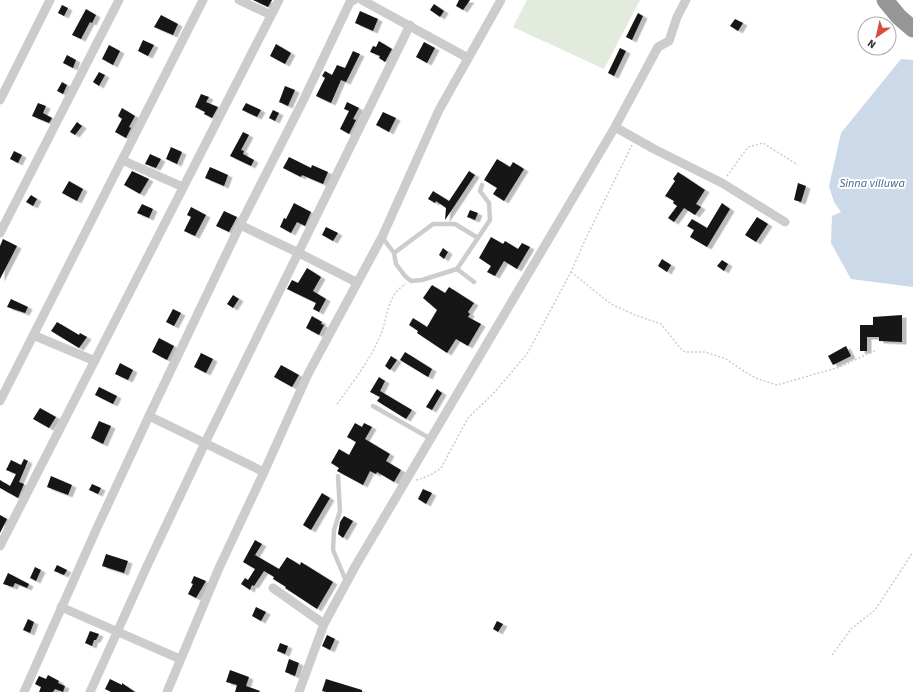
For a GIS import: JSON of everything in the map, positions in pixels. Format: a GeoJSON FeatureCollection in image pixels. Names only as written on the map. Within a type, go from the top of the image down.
{"type":"FeatureCollection","features":[{"type":"Feature","properties":{"kind":"highway"},"geometry":{"type":"LineString","coordinates":[[885,0],[899,17],[913,29]]}},
{"type":"Feature","properties":{"kind":"street"},"geometry":{"type":"LineString","coordinates":[[0,100],[50,0]]}},
{"type":"Feature","properties":{"kind":"street"},"geometry":{"type":"LineString","coordinates":[[0,233],[119,0]]}},
{"type":"Feature","properties":{"kind":"street"},"geometry":{"type":"LineString","coordinates":[[0,401],[203,0]]}},
{"type":"Feature","properties":{"kind":"street"},"geometry":{"type":"LineString","coordinates":[[239,0],[271,15]]}},
{"type":"Feature","properties":{"kind":"street"},"geometry":{"type":"LineString","coordinates":[[0,546],[3,534],[94,362],[279,0]]}},
{"type":"Feature","properties":{"kind":"street"},"geometry":{"type":"LineString","coordinates":[[24,692],[61,607],[149,416],[240,225],[303,101],[350,2],[354,0]]}},
{"type":"Feature","properties":{"kind":"street"},"geometry":{"type":"LineString","coordinates":[[362,0],[468,58]]}},
{"type":"Feature","properties":{"kind":"street"},"geometry":{"type":"LineString","coordinates":[[167,692],[219,568],[308,374],[356,282],[382,237],[439,110],[501,0]]}},
{"type":"Feature","properties":{"kind":"street"},"geometry":{"type":"LineString","coordinates":[[299,692],[324,624],[347,582],[615,127],[658,47],[669,42],[677,17],[686,0]]}},
{"type":"Feature","properties":{"kind":"street"},"geometry":{"type":"LineString","coordinates":[[90,692],[205,443],[410,25]]}},
{"type":"Feature","properties":{"kind":"street"},"geometry":{"type":"LineString","coordinates":[[615,127],[722,183],[785,222]]}},
{"type":"Feature","properties":{"kind":"street"},"geometry":{"type":"LineString","coordinates":[[122,160],[183,187]]}},
{"type":"Feature","properties":{"kind":"street"},"geometry":{"type":"LineString","coordinates":[[240,225],[356,282]]}},
{"type":"Feature","properties":{"kind":"street"},"geometry":{"type":"LineString","coordinates":[[33,334],[94,362]]}},
{"type":"Feature","properties":{"kind":"street"},"geometry":{"type":"LineString","coordinates":[[149,416],[264,472]]}},
{"type":"Feature","properties":{"kind":"street"},"geometry":{"type":"LineString","coordinates":[[273,588],[324,624]]}},
{"type":"Feature","properties":{"kind":"street"},"geometry":{"type":"LineString","coordinates":[[61,607],[180,659]]}},
{"type":"Feature","properties":{"kind":"lane"},"geometry":{"type":"LineString","coordinates":[[382,237],[394,253],[396,264],[411,281],[422,280],[457,269],[490,220],[489,203],[480,191],[482,185]]}},
{"type":"Feature","properties":{"kind":"lane"},"geometry":{"type":"LineString","coordinates":[[394,253],[433,224],[455,224],[478,238]]}},
{"type":"Feature","properties":{"kind":"lane"},"geometry":{"type":"LineString","coordinates":[[457,269],[474,282]]}},
{"type":"Feature","properties":{"kind":"lane"},"geometry":{"type":"LineString","coordinates":[[373,406],[431,439]]}},
{"type":"Feature","properties":{"kind":"lane"},"geometry":{"type":"LineString","coordinates":[[338,476],[340,511],[334,530],[333,550],[347,582]]}},
{"type":"Feature","properties":{"kind":"path"},"geometry":{"type":"LineString","coordinates":[[407,481],[421,479],[435,473],[441,468],[468,418],[493,394],[527,354],[571,272],[585,240],[636,138]]}},
{"type":"Feature","properties":{"kind":"path"},"geometry":{"type":"LineString","coordinates":[[722,183],[748,147],[763,143],[798,165]]}},
{"type":"Feature","properties":{"kind":"path"},"geometry":{"type":"LineString","coordinates":[[571,272],[611,304],[634,315],[661,324],[685,352],[705,352],[726,359],[758,379],[777,385],[840,367],[876,350]]}},
{"type":"Feature","properties":{"kind":"path"},"geometry":{"type":"LineString","coordinates":[[338,404],[382,334],[393,295],[401,287],[411,281]]}},
{"type":"Feature","properties":{"kind":"path"},"geometry":{"type":"LineString","coordinates":[[832,655],[851,629],[875,610],[913,552]]}},
{"type":"Feature","properties":{"kind":"shaded area"},"geometry":{"type":"Polygon","coordinates":[[[527,0],[640,0],[604,69],[513,27],[527,0]]]}},
{"type":"Feature","properties":{"kind":"water","name":"Sinna villuwa"},"geometry":{"type":"Polygon","coordinates":[[[901,59],[913,60],[913,287],[851,279],[831,243],[832,216],[841,212],[834,202],[829,186],[841,133],[901,59]]]}},
{"type":"Feature","properties":{"kind":"building"},"geometry":{"type":"Polygon","coordinates":[[[253,0],[272,0],[268,7],[253,0]]]}},
{"type":"Feature","properties":{"kind":"building"},"geometry":{"type":"Polygon","coordinates":[[[459,0],[470,0],[463,10],[456,6],[459,0]]]}},
{"type":"Feature","properties":{"kind":"building"},"geometry":{"type":"Polygon","coordinates":[[[434,4],[444,11],[440,17],[430,10],[434,4]]]}},
{"type":"Feature","properties":{"kind":"building"},"geometry":{"type":"Polygon","coordinates":[[[62,5],[68,8],[64,16],[58,13],[62,5]]]}},
{"type":"Feature","properties":{"kind":"building"},"geometry":{"type":"Polygon","coordinates":[[[86,9],[96,15],[92,23],[90,22],[81,39],[72,35],[86,9]]]}},
{"type":"Feature","properties":{"kind":"building"},"geometry":{"type":"Polygon","coordinates":[[[360,11],[378,19],[373,31],[355,23],[360,11]]]}},
{"type":"Feature","properties":{"kind":"building"},"geometry":{"type":"Polygon","coordinates":[[[638,13],[643,16],[632,40],[626,37],[638,13]]]}},
{"type":"Feature","properties":{"kind":"building"},"geometry":{"type":"Polygon","coordinates":[[[161,15],[178,24],[173,35],[154,27],[161,15]]]}},
{"type":"Feature","properties":{"kind":"building"},"geometry":{"type":"Polygon","coordinates":[[[735,19],[743,23],[738,31],[730,26],[735,19]]]}},
{"type":"Feature","properties":{"kind":"building"},"geometry":{"type":"Polygon","coordinates":[[[143,40],[154,45],[148,56],[138,51],[143,40]]]}},
{"type":"Feature","properties":{"kind":"building"},"geometry":{"type":"Polygon","coordinates":[[[379,41],[392,49],[385,62],[379,58],[380,56],[370,52],[373,46],[376,47],[379,41]]]}},
{"type":"Feature","properties":{"kind":"building"},"geometry":{"type":"Polygon","coordinates":[[[424,42],[435,48],[427,63],[416,57],[424,42]]]}},
{"type":"Feature","properties":{"kind":"building"},"geometry":{"type":"Polygon","coordinates":[[[276,44],[291,53],[285,64],[270,56],[276,44]]]}},
{"type":"Feature","properties":{"kind":"building"},"geometry":{"type":"Polygon","coordinates":[[[109,45],[120,51],[113,65],[102,59],[109,45]]]}},
{"type":"Feature","properties":{"kind":"building"},"geometry":{"type":"Polygon","coordinates":[[[620,48],[626,51],[614,76],[608,73],[620,48]]]}},
{"type":"Feature","properties":{"kind":"building"},"geometry":{"type":"Polygon","coordinates":[[[353,51],[360,54],[346,82],[341,80],[331,103],[316,96],[325,78],[322,76],[325,71],[332,75],[337,65],[345,68],[353,51]]]}},
{"type":"Feature","properties":{"kind":"building"},"geometry":{"type":"Polygon","coordinates":[[[67,55],[76,60],[73,68],[63,63],[67,55]]]}},
{"type":"Feature","properties":{"kind":"building"},"geometry":{"type":"Polygon","coordinates":[[[99,72],[105,75],[99,86],[93,82],[99,72]]]}},
{"type":"Feature","properties":{"kind":"building"},"geometry":{"type":"Polygon","coordinates":[[[62,82],[67,85],[63,94],[57,91],[62,82]]]}},
{"type":"Feature","properties":{"kind":"building"},"geometry":{"type":"Polygon","coordinates":[[[285,86],[295,90],[288,106],[279,102],[285,86]]]}},
{"type":"Feature","properties":{"kind":"building"},"geometry":{"type":"Polygon","coordinates":[[[201,94],[209,97],[206,102],[218,107],[212,118],[204,114],[205,112],[195,107],[201,94]]]}},
{"type":"Feature","properties":{"kind":"building"},"geometry":{"type":"Polygon","coordinates":[[[347,102],[359,108],[353,119],[356,120],[349,134],[340,129],[349,111],[344,109],[347,102]]]}},
{"type":"Feature","properties":{"kind":"building"},"geometry":{"type":"Polygon","coordinates":[[[38,103],[46,106],[43,113],[52,118],[49,123],[32,116],[38,103]]]}},
{"type":"Feature","properties":{"kind":"building"},"geometry":{"type":"Polygon","coordinates":[[[246,103],[261,110],[257,117],[242,110],[246,103]]]}},
{"type":"Feature","properties":{"kind":"building"},"geometry":{"type":"Polygon","coordinates":[[[122,108],[135,116],[129,127],[131,128],[126,138],[115,132],[122,119],[118,116],[122,108]]]}},
{"type":"Feature","properties":{"kind":"building"},"geometry":{"type":"Polygon","coordinates":[[[273,110],[279,113],[275,121],[269,118],[273,110]]]}},
{"type":"Feature","properties":{"kind":"building"},"geometry":{"type":"Polygon","coordinates":[[[383,112],[396,118],[389,132],[376,125],[383,112]]]}},
{"type":"Feature","properties":{"kind":"building"},"geometry":{"type":"Polygon","coordinates":[[[77,122],[82,126],[75,135],[70,132],[77,122]]]}},
{"type":"Feature","properties":{"kind":"building"},"geometry":{"type":"Polygon","coordinates":[[[243,132],[249,135],[241,150],[244,151],[243,154],[254,160],[251,166],[230,156],[243,132]]]}},
{"type":"Feature","properties":{"kind":"building"},"geometry":{"type":"Polygon","coordinates":[[[171,147],[182,152],[177,164],[166,159],[171,147]]]}},
{"type":"Feature","properties":{"kind":"building"},"geometry":{"type":"Polygon","coordinates":[[[14,151],[22,155],[18,163],[10,159],[14,151]]]}},
{"type":"Feature","properties":{"kind":"building"},"geometry":{"type":"Polygon","coordinates":[[[150,154],[161,159],[156,168],[145,164],[150,154]]]}},
{"type":"Feature","properties":{"kind":"building"},"geometry":{"type":"Polygon","coordinates":[[[289,157],[311,168],[312,165],[328,172],[323,184],[302,175],[301,177],[283,168],[289,157]]]}},
{"type":"Feature","properties":{"kind":"building"},"geometry":{"type":"Polygon","coordinates":[[[497,159],[510,167],[513,162],[524,169],[504,201],[493,194],[497,188],[484,180],[497,159]]]}},
{"type":"Feature","properties":{"kind":"building"},"geometry":{"type":"Polygon","coordinates":[[[210,167],[228,175],[224,186],[205,178],[210,167]]]}},
{"type":"Feature","properties":{"kind":"building"},"geometry":{"type":"Polygon","coordinates":[[[132,171],[149,179],[140,194],[124,185],[132,171]]]}},
{"type":"Feature","properties":{"kind":"building"},"geometry":{"type":"Polygon","coordinates":[[[469,171],[475,175],[445,220],[446,208],[436,201],[435,203],[428,199],[433,191],[449,201],[469,171]]]}},
{"type":"Feature","properties":{"kind":"building"},"geometry":{"type":"Polygon","coordinates":[[[678,172],[705,190],[696,204],[701,207],[695,215],[684,208],[674,222],[668,218],[677,206],[673,203],[674,201],[665,196],[675,181],[673,179],[678,172]]]}},
{"type":"Feature","properties":{"kind":"building"},"geometry":{"type":"Polygon","coordinates":[[[69,181],[83,189],[77,201],[62,193],[69,181]]]}},
{"type":"Feature","properties":{"kind":"building"},"geometry":{"type":"Polygon","coordinates":[[[798,183],[806,186],[801,202],[794,200],[798,183]]]}},
{"type":"Feature","properties":{"kind":"building"},"geometry":{"type":"Polygon","coordinates":[[[31,195],[37,199],[33,206],[26,202],[31,195]]]}},
{"type":"Feature","properties":{"kind":"building"},"geometry":{"type":"Polygon","coordinates":[[[294,203],[311,212],[305,226],[297,222],[291,233],[280,227],[294,203]]]}},
{"type":"Feature","properties":{"kind":"building"},"geometry":{"type":"Polygon","coordinates":[[[722,203],[730,209],[707,247],[690,237],[694,230],[687,226],[692,219],[707,228],[722,203]]]}},
{"type":"Feature","properties":{"kind":"building"},"geometry":{"type":"Polygon","coordinates":[[[142,204],[153,209],[149,218],[137,213],[142,204]]]}},
{"type":"Feature","properties":{"kind":"building"},"geometry":{"type":"Polygon","coordinates":[[[191,207],[206,215],[195,236],[184,231],[191,217],[187,215],[191,207]]]}},
{"type":"Feature","properties":{"kind":"building"},"geometry":{"type":"Polygon","coordinates":[[[470,210],[478,213],[475,220],[467,217],[470,210]]]}},
{"type":"Feature","properties":{"kind":"building"},"geometry":{"type":"Polygon","coordinates":[[[224,211],[237,217],[229,232],[216,226],[224,211]]]}},
{"type":"Feature","properties":{"kind":"building"},"geometry":{"type":"Polygon","coordinates":[[[757,217],[768,224],[756,242],[745,235],[757,217]]]}},
{"type":"Feature","properties":{"kind":"building"},"geometry":{"type":"Polygon","coordinates":[[[326,227],[338,233],[333,241],[322,235],[326,227]]]}},
{"type":"Feature","properties":{"kind":"building"},"geometry":{"type":"Polygon","coordinates":[[[491,237],[503,244],[505,241],[518,249],[522,243],[530,247],[517,269],[504,261],[495,276],[487,272],[491,266],[479,258],[491,237]]]}},
{"type":"Feature","properties":{"kind":"building"},"geometry":{"type":"Polygon","coordinates":[[[3,239],[17,246],[0,279],[0,246],[3,239]]]}},
{"type":"Feature","properties":{"kind":"building"},"geometry":{"type":"Polygon","coordinates":[[[443,248],[448,252],[444,259],[439,255],[443,248]]]}},
{"type":"Feature","properties":{"kind":"building"},"geometry":{"type":"Polygon","coordinates":[[[662,259],[671,265],[667,272],[658,266],[662,259]]]}},
{"type":"Feature","properties":{"kind":"building"},"geometry":{"type":"Polygon","coordinates":[[[722,260],[728,264],[724,271],[717,266],[722,260]]]}},
{"type":"Feature","properties":{"kind":"building"},"geometry":{"type":"Polygon","coordinates":[[[307,268],[321,277],[313,291],[326,299],[319,312],[313,309],[316,303],[287,289],[292,280],[298,283],[307,268]]]}},
{"type":"Feature","properties":{"kind":"building"},"geometry":{"type":"Polygon","coordinates":[[[432,285],[445,293],[449,287],[474,303],[468,312],[470,314],[468,317],[481,324],[468,346],[456,339],[447,353],[417,333],[418,331],[409,325],[413,318],[427,327],[437,310],[423,298],[432,285]]]}},
{"type":"Feature","properties":{"kind":"building"},"geometry":{"type":"Polygon","coordinates":[[[233,295],[239,299],[233,308],[227,304],[233,295]]]}},
{"type":"Feature","properties":{"kind":"building"},"geometry":{"type":"Polygon","coordinates":[[[11,299],[28,307],[25,313],[7,307],[11,299]]]}},
{"type":"Feature","properties":{"kind":"building"},"geometry":{"type":"Polygon","coordinates":[[[173,309],[181,313],[174,326],[166,322],[173,309]]]}},
{"type":"Feature","properties":{"kind":"building"},"geometry":{"type":"Polygon","coordinates":[[[902,315],[902,342],[879,341],[879,337],[867,337],[867,351],[860,351],[860,325],[873,325],[873,317],[902,315]]]}},
{"type":"Feature","properties":{"kind":"building"},"geometry":{"type":"Polygon","coordinates":[[[312,316],[324,325],[319,335],[306,328],[312,316]]]}},
{"type":"Feature","properties":{"kind":"building"},"geometry":{"type":"Polygon","coordinates":[[[57,322],[79,335],[80,333],[87,337],[79,348],[51,331],[57,322]]]}},
{"type":"Feature","properties":{"kind":"building"},"geometry":{"type":"Polygon","coordinates":[[[159,338],[174,346],[167,360],[152,352],[159,338]]]}},
{"type":"Feature","properties":{"kind":"building"},"geometry":{"type":"Polygon","coordinates":[[[846,346],[851,356],[833,365],[828,356],[846,346]]]}},
{"type":"Feature","properties":{"kind":"building"},"geometry":{"type":"Polygon","coordinates":[[[405,352],[432,369],[428,377],[400,360],[405,352]]]}},
{"type":"Feature","properties":{"kind":"building"},"geometry":{"type":"Polygon","coordinates":[[[201,353],[213,359],[206,373],[194,367],[201,353]]]}},
{"type":"Feature","properties":{"kind":"building"},"geometry":{"type":"Polygon","coordinates":[[[391,356],[397,360],[390,370],[385,366],[391,356]]]}},
{"type":"Feature","properties":{"kind":"building"},"geometry":{"type":"Polygon","coordinates":[[[120,363],[133,370],[128,380],[115,374],[120,363]]]}},
{"type":"Feature","properties":{"kind":"building"},"geometry":{"type":"Polygon","coordinates":[[[281,365],[299,375],[292,387],[274,377],[281,365]]]}},
{"type":"Feature","properties":{"kind":"building"},"geometry":{"type":"Polygon","coordinates":[[[379,377],[385,381],[380,391],[412,410],[406,419],[377,401],[380,397],[370,392],[379,377]]]}},
{"type":"Feature","properties":{"kind":"building"},"geometry":{"type":"Polygon","coordinates":[[[99,387],[117,396],[113,404],[95,395],[99,387]]]}},
{"type":"Feature","properties":{"kind":"building"},"geometry":{"type":"Polygon","coordinates":[[[437,389],[442,393],[432,410],[426,407],[437,389]]]}},
{"type":"Feature","properties":{"kind":"building"},"geometry":{"type":"Polygon","coordinates":[[[40,408],[56,417],[49,428],[33,419],[40,408]]]}},
{"type":"Feature","properties":{"kind":"building"},"geometry":{"type":"Polygon","coordinates":[[[99,421],[111,426],[103,444],[91,438],[99,421]]]}},
{"type":"Feature","properties":{"kind":"building"},"geometry":{"type":"Polygon","coordinates":[[[355,423],[362,427],[364,423],[372,427],[365,439],[390,454],[386,461],[401,470],[394,482],[377,472],[376,474],[370,471],[363,485],[337,471],[339,468],[331,463],[339,449],[349,455],[356,442],[347,437],[355,423]]]}},
{"type":"Feature","properties":{"kind":"building"},"geometry":{"type":"Polygon","coordinates":[[[24,459],[28,461],[19,482],[24,484],[18,498],[0,488],[0,480],[10,486],[16,474],[6,470],[11,460],[21,465],[24,459]]]}},
{"type":"Feature","properties":{"kind":"building"},"geometry":{"type":"Polygon","coordinates":[[[51,476],[72,485],[68,495],[47,487],[51,476]]]}},
{"type":"Feature","properties":{"kind":"building"},"geometry":{"type":"Polygon","coordinates":[[[92,484],[101,488],[98,494],[89,490],[92,484]]]}},
{"type":"Feature","properties":{"kind":"building"},"geometry":{"type":"Polygon","coordinates":[[[423,489],[432,493],[426,504],[418,499],[423,489]]]}},
{"type":"Feature","properties":{"kind":"building"},"geometry":{"type":"Polygon","coordinates":[[[322,493],[330,498],[311,530],[303,525],[322,493]]]}},
{"type":"Feature","properties":{"kind":"building"},"geometry":{"type":"Polygon","coordinates":[[[0,515],[7,519],[0,533],[0,515]]]}},
{"type":"Feature","properties":{"kind":"building"},"geometry":{"type":"Polygon","coordinates":[[[344,516],[353,521],[343,538],[338,534],[340,522],[344,516]]]}},
{"type":"Feature","properties":{"kind":"building"},"geometry":{"type":"Polygon","coordinates":[[[255,540],[262,544],[255,555],[279,569],[287,557],[300,565],[301,562],[333,582],[317,609],[285,588],[286,587],[273,579],[274,577],[264,571],[254,586],[252,585],[250,590],[241,584],[245,578],[248,580],[255,569],[243,562],[255,540]]]}},
{"type":"Feature","properties":{"kind":"building"},"geometry":{"type":"Polygon","coordinates":[[[106,554],[128,561],[124,573],[102,566],[106,554]]]}},
{"type":"Feature","properties":{"kind":"building"},"geometry":{"type":"Polygon","coordinates":[[[57,565],[67,570],[64,575],[54,571],[57,565]]]}},
{"type":"Feature","properties":{"kind":"building"},"geometry":{"type":"Polygon","coordinates":[[[35,567],[41,570],[36,581],[30,578],[35,567]]]}},
{"type":"Feature","properties":{"kind":"building"},"geometry":{"type":"Polygon","coordinates":[[[8,573],[29,584],[27,588],[15,583],[13,587],[3,584],[8,573]]]}},
{"type":"Feature","properties":{"kind":"building"},"geometry":{"type":"Polygon","coordinates":[[[194,576],[206,581],[196,598],[188,594],[193,584],[191,583],[194,576]]]}},
{"type":"Feature","properties":{"kind":"building"},"geometry":{"type":"Polygon","coordinates":[[[256,607],[266,612],[261,621],[252,616],[256,607]]]}},
{"type":"Feature","properties":{"kind":"building"},"geometry":{"type":"Polygon","coordinates":[[[28,619],[34,622],[30,633],[23,630],[28,619]]]}},
{"type":"Feature","properties":{"kind":"building"},"geometry":{"type":"Polygon","coordinates":[[[497,621],[503,624],[498,632],[493,629],[497,621]]]}},
{"type":"Feature","properties":{"kind":"building"},"geometry":{"type":"Polygon","coordinates":[[[90,631],[99,634],[96,640],[94,640],[92,646],[85,643],[90,631]]]}},
{"type":"Feature","properties":{"kind":"building"},"geometry":{"type":"Polygon","coordinates":[[[327,635],[335,639],[330,650],[322,646],[327,635]]]}},
{"type":"Feature","properties":{"kind":"building"},"geometry":{"type":"Polygon","coordinates":[[[280,643],[288,646],[285,654],[277,651],[280,643]]]}},
{"type":"Feature","properties":{"kind":"building"},"geometry":{"type":"Polygon","coordinates":[[[289,659],[299,663],[295,676],[285,672],[289,659]]]}},
{"type":"Feature","properties":{"kind":"building"},"geometry":{"type":"Polygon","coordinates":[[[230,670],[249,677],[246,686],[260,691],[235,692],[237,685],[226,682],[230,670]]]}},
{"type":"Feature","properties":{"kind":"building"},"geometry":{"type":"Polygon","coordinates":[[[48,675],[59,681],[58,683],[65,686],[63,692],[55,689],[53,692],[39,692],[41,687],[35,684],[39,676],[46,679],[48,675]]]}},
{"type":"Feature","properties":{"kind":"building"},"geometry":{"type":"Polygon","coordinates":[[[110,679],[122,685],[122,683],[135,692],[111,692],[105,689],[110,679]]]}},
{"type":"Feature","properties":{"kind":"building"},"geometry":{"type":"Polygon","coordinates":[[[326,679],[362,690],[362,692],[322,691],[326,679]]]}}]}
